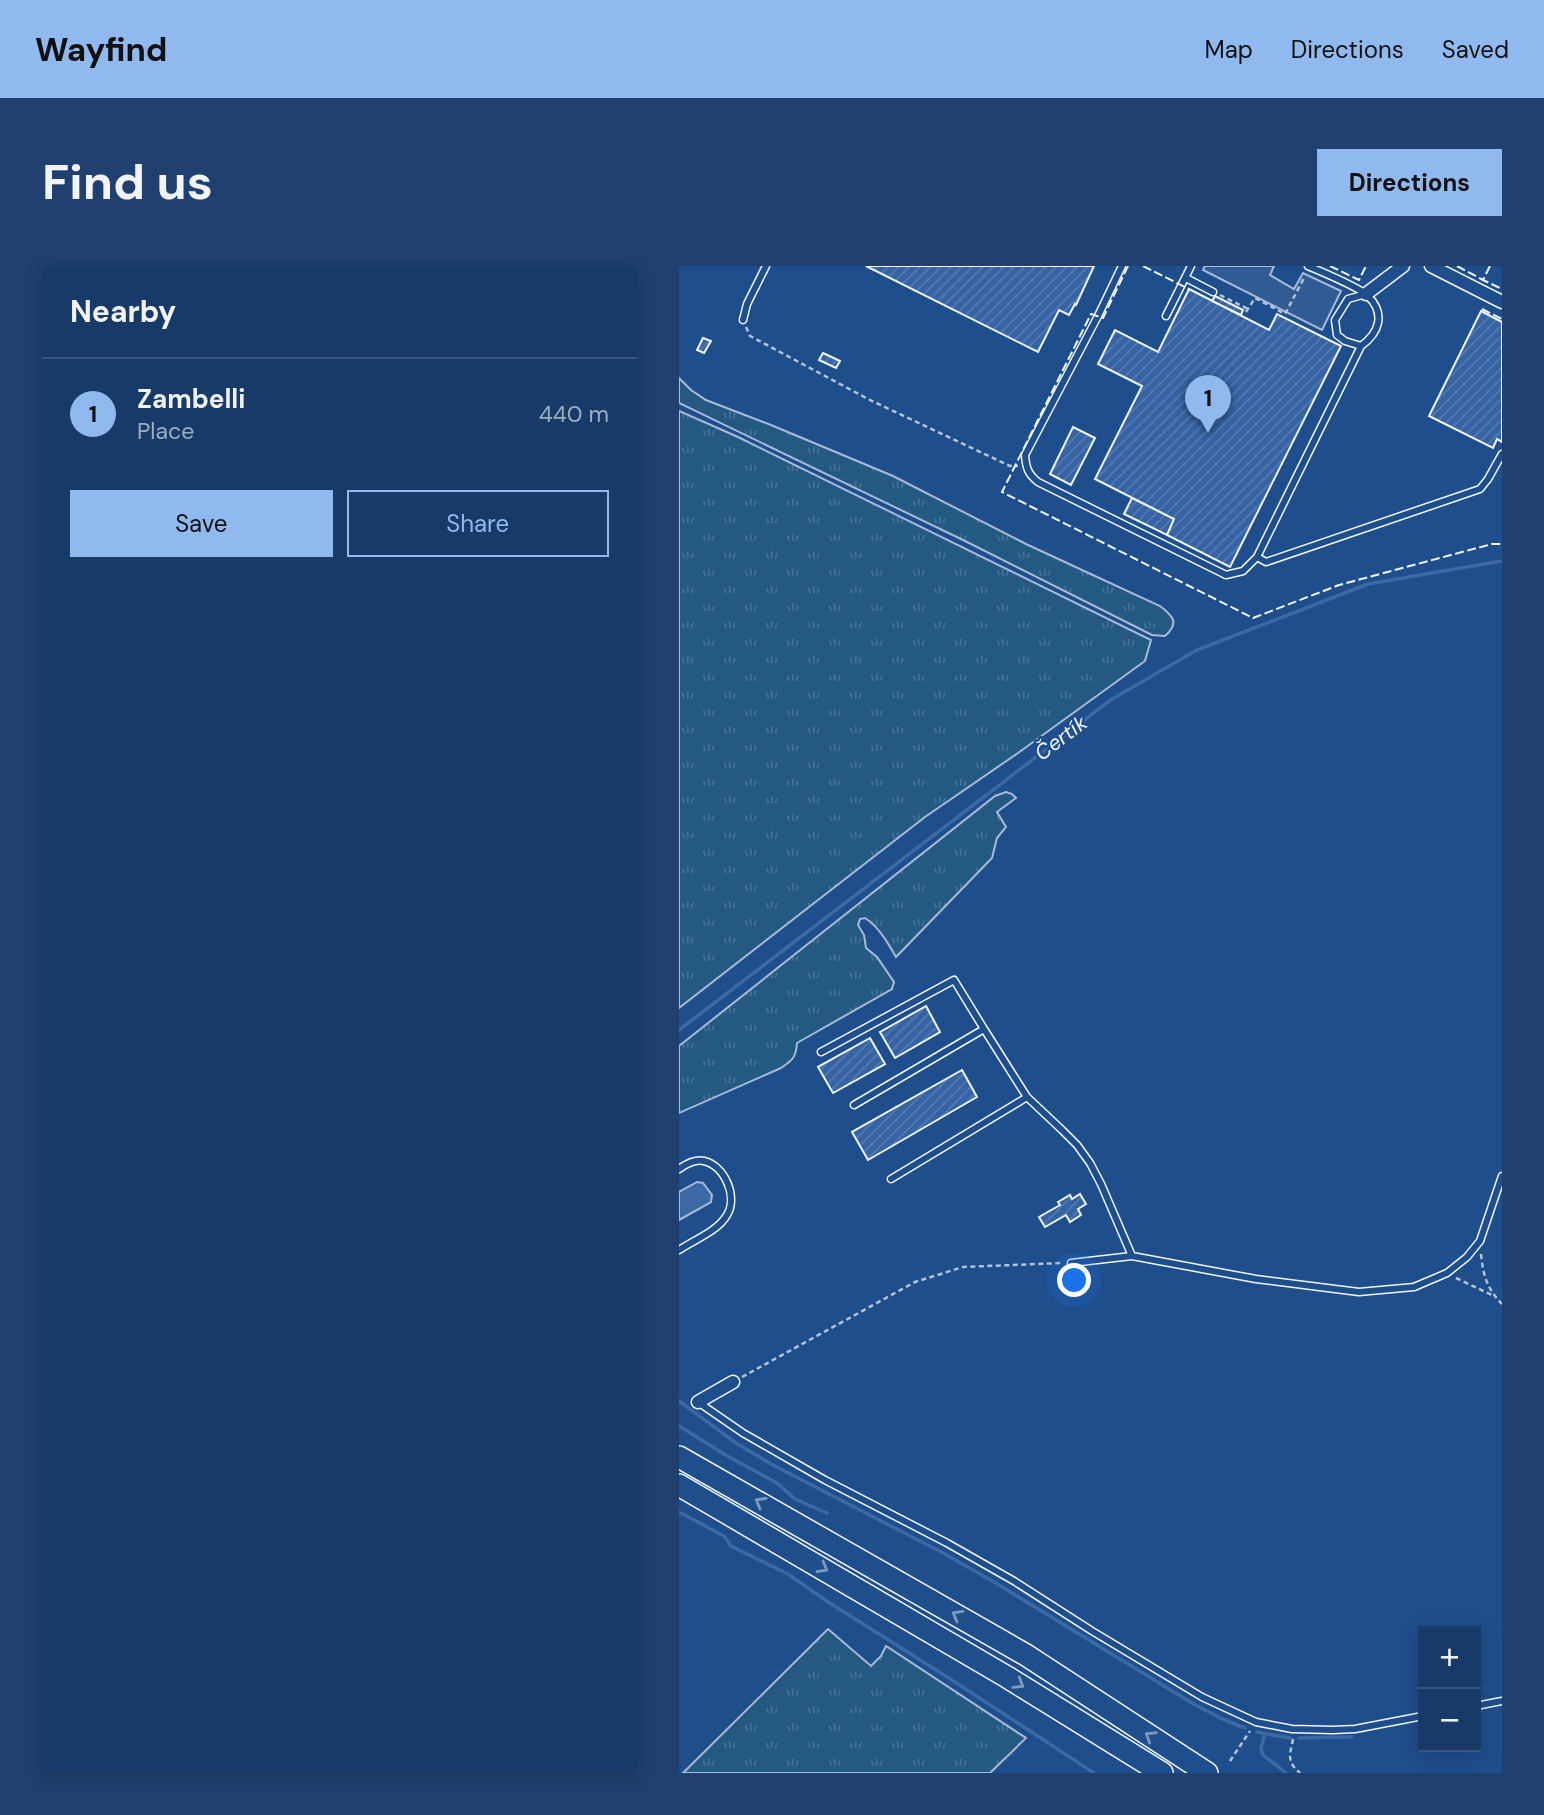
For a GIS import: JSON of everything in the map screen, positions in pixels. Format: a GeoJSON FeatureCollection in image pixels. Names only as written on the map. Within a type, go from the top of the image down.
{"type":"FeatureCollection","features":[{"type":"Feature","properties":{"kind":"highway"},"geometry":{"type":"LineString","coordinates":[[679,1457],[1026,1655],[1207,1773]]}},
{"type":"Feature","properties":{"kind":"highway"},"geometry":{"type":"LineString","coordinates":[[679,1485],[1007,1676],[1162,1773]]}},
{"type":"Feature","properties":{"kind":"street"},"geometry":{"type":"LineString","coordinates":[[1366,294],[1403,266]]}},
{"type":"Feature","properties":{"kind":"street"},"geometry":{"type":"LineString","coordinates":[[1431,266],[1502,302]]}},
{"type":"Feature","properties":{"kind":"street"},"geometry":{"type":"LineString","coordinates":[[698,1402],[733,1382]]}},
{"type":"Feature","properties":{"kind":"lane"},"geometry":{"type":"LineString","coordinates":[[743,320],[747,304],[766,266]]}},
{"type":"Feature","properties":{"kind":"lane"},"geometry":{"type":"LineString","coordinates":[[1122,266],[1025,455],[1025,467],[1038,482],[1226,575],[1243,571],[1257,557],[1360,346],[1371,339],[1379,323],[1377,307],[1366,294],[1309,266]]}},
{"type":"Feature","properties":{"kind":"lane"},"geometry":{"type":"LineString","coordinates":[[1166,316],[1191,266]]}},
{"type":"Feature","properties":{"kind":"lane"},"geometry":{"type":"LineString","coordinates":[[1186,278],[1213,292]]}},
{"type":"Feature","properties":{"kind":"lane"},"geometry":{"type":"LineString","coordinates":[[1360,346],[1337,335],[1335,320],[1348,299],[1366,294]]}},
{"type":"Feature","properties":{"kind":"lane"},"geometry":{"type":"LineString","coordinates":[[1257,557],[1266,562],[1480,489],[1502,454]]}},
{"type":"Feature","properties":{"kind":"lane"},"geometry":{"type":"LineString","coordinates":[[821,1052],[954,980],[1027,1097],[1062,1130],[1090,1163],[1132,1256]]}},
{"type":"Feature","properties":{"kind":"lane"},"geometry":{"type":"LineString","coordinates":[[854,1105],[984,1029]]}},
{"type":"Feature","properties":{"kind":"lane"},"geometry":{"type":"LineString","coordinates":[[891,1179],[1027,1097]]}},
{"type":"Feature","properties":{"kind":"lane"},"geometry":{"type":"LineString","coordinates":[[679,1169],[690,1162],[704,1161],[716,1167],[728,1182],[732,1198],[728,1214],[718,1226],[679,1250]]}},
{"type":"Feature","properties":{"kind":"lane"},"geometry":{"type":"LineString","coordinates":[[1071,1263],[1132,1256],[1256,1279],[1359,1292],[1414,1287],[1447,1273],[1480,1241],[1502,1176]]}},
{"type":"Feature","properties":{"kind":"lane"},"geometry":{"type":"LineString","coordinates":[[698,1402],[743,1433],[825,1480],[1014,1581],[1202,1697],[1256,1722],[1295,1729],[1332,1730],[1418,1717]]}},
{"type":"Feature","properties":{"kind":"lane"},"geometry":{"type":"LineString","coordinates":[[1481,1705],[1502,1701]]}},
{"type":"Feature","properties":{"kind":"path"},"geometry":{"type":"LineString","coordinates":[[1213,292],[1247,311],[1255,298],[1285,314],[1309,266]]}},
{"type":"Feature","properties":{"kind":"path"},"geometry":{"type":"LineString","coordinates":[[743,320],[750,335],[868,399],[1010,466],[1025,467]]}},
{"type":"Feature","properties":{"kind":"path"},"geometry":{"type":"LineString","coordinates":[[1480,1241],[1483,1274],[1494,1296],[1502,1304]]}},
{"type":"Feature","properties":{"kind":"path"},"geometry":{"type":"LineString","coordinates":[[733,1382],[915,1282],[963,1267],[1071,1263]]}},
{"type":"Feature","properties":{"kind":"path"},"geometry":{"type":"LineString","coordinates":[[1447,1273],[1494,1296]]}},
{"type":"Feature","properties":{"kind":"path"},"geometry":{"type":"LineString","coordinates":[[1230,1761],[1256,1722]]}},
{"type":"Feature","properties":{"kind":"path"},"geometry":{"type":"LineString","coordinates":[[1295,1729],[1289,1758],[1300,1773]]}},
{"type":"Feature","properties":{"kind":"green space"},"geometry":{"type":"Polygon","coordinates":[[[679,378],[706,400],[893,476],[1026,544],[1160,606],[1173,620],[1170,631],[1165,636],[1152,635],[679,403],[679,378]]]}},
{"type":"Feature","properties":{"kind":"green space"},"geometry":{"type":"Polygon","coordinates":[[[679,411],[738,437],[1151,640],[1145,661],[925,817],[679,1008],[679,411]]]}},
{"type":"Feature","properties":{"kind":"green space"},"geometry":{"type":"Polygon","coordinates":[[[1006,792],[1016,798],[997,812],[1006,827],[997,838],[992,858],[896,957],[875,926],[865,918],[860,919],[858,925],[864,935],[866,948],[877,957],[894,982],[892,989],[797,1043],[793,1058],[781,1068],[679,1113],[679,1046],[995,796],[1006,792]]]}},
{"type":"Feature","properties":{"kind":"green space"},"geometry":{"type":"Polygon","coordinates":[[[828,1629],[871,1666],[886,1646],[1026,1738],[990,1773],[683,1773],[828,1629]]]}},
{"type":"Feature","properties":{"kind":"shaded area"},"geometry":{"type":"Polygon","coordinates":[[[1205,266],[1274,266],[1270,275],[1294,289],[1303,273],[1341,291],[1322,330],[1203,270],[1205,266]]]}},
{"type":"Feature","properties":{"kind":"shaded area"},"geometry":{"type":"Polygon","coordinates":[[[697,1182],[703,1183],[712,1195],[711,1202],[679,1220],[679,1192],[697,1182]]]}},
{"type":"Feature","properties":{"kind":"building"},"geometry":{"type":"Polygon","coordinates":[[[866,266],[1094,266],[1076,305],[1069,315],[1059,310],[1038,352],[866,266]]]}},
{"type":"Feature","properties":{"kind":"building"},"geometry":{"type":"Polygon","coordinates":[[[1189,289],[1269,330],[1277,314],[1341,346],[1230,567],[1167,535],[1174,519],[1095,479],[1142,386],[1098,364],[1115,330],[1158,352],[1189,289]]]}},
{"type":"Feature","properties":{"kind":"building"},"geometry":{"type":"Polygon","coordinates":[[[1215,296],[1243,310],[1241,315],[1212,301],[1215,296]]]}},
{"type":"Feature","properties":{"kind":"building"},"geometry":{"type":"Polygon","coordinates":[[[1481,311],[1502,322],[1502,442],[1497,439],[1493,448],[1429,416],[1481,311]]]}},
{"type":"Feature","properties":{"kind":"building"},"geometry":{"type":"Polygon","coordinates":[[[703,338],[711,341],[704,353],[697,350],[703,338]]]}},
{"type":"Feature","properties":{"kind":"building"},"geometry":{"type":"Polygon","coordinates":[[[823,353],[840,361],[836,368],[819,360],[823,353]]]}},
{"type":"Feature","properties":{"kind":"building"},"geometry":{"type":"Polygon","coordinates":[[[1073,427],[1095,438],[1071,485],[1050,474],[1073,427]]]}},
{"type":"Feature","properties":{"kind":"building"},"geometry":{"type":"Polygon","coordinates":[[[1132,498],[1174,519],[1167,535],[1124,514],[1132,498]]]}},
{"type":"Feature","properties":{"kind":"building"},"geometry":{"type":"Polygon","coordinates":[[[926,1006],[940,1032],[895,1058],[880,1032],[926,1006]]]}},
{"type":"Feature","properties":{"kind":"building"},"geometry":{"type":"Polygon","coordinates":[[[870,1038],[885,1064],[833,1093],[818,1067],[870,1038]]]}},
{"type":"Feature","properties":{"kind":"building"},"geometry":{"type":"Polygon","coordinates":[[[962,1070],[977,1097],[868,1160],[852,1132],[962,1070]]]}},
{"type":"Feature","properties":{"kind":"building"},"geometry":{"type":"Polygon","coordinates":[[[1080,1194],[1086,1204],[1078,1209],[1081,1215],[1070,1222],[1066,1215],[1045,1227],[1039,1217],[1060,1205],[1058,1202],[1070,1195],[1072,1199],[1080,1194]]]}},
{"type":"Feature","properties":{"kind":"waterway","name":"Čertík"},"geometry":{"type":"LineString","coordinates":[[679,1030],[1112,699],[1197,650],[1368,584],[1502,561]]}},
{"type":"Feature","properties":{"kind":"waterway"},"geometry":{"type":"LineString","coordinates":[[679,1401],[736,1443],[771,1464],[945,1554],[1192,1703],[1245,1728]]}},
{"type":"Feature","properties":{"kind":"waterway"},"geometry":{"type":"LineString","coordinates":[[679,1426],[777,1483],[795,1499],[827,1513]]}},
{"type":"Feature","properties":{"kind":"waterway"},"geometry":{"type":"LineString","coordinates":[[679,1512],[724,1536],[731,1546],[788,1574],[1094,1773]]}},
{"type":"Feature","properties":{"kind":"waterway"},"geometry":{"type":"LineString","coordinates":[[1257,1732],[1290,1738]]}},
{"type":"Feature","properties":{"kind":"waterway"},"geometry":{"type":"LineString","coordinates":[[1265,1734],[1261,1748],[1263,1755],[1286,1773]]}},
{"type":"Feature","properties":{"kind":"waterway"},"geometry":{"type":"LineString","coordinates":[[1299,1738],[1352,1737]]}},
{"type":"Feature","properties":{"kind":"fence"},"geometry":{"type":"LineString","coordinates":[[1128,266],[1103,318],[1091,314],[1002,492],[1253,618],[1339,585],[1492,544],[1502,544]]}},
{"type":"Feature","properties":{"kind":"fence"},"geometry":{"type":"LineString","coordinates":[[1143,266],[1189,289]]}},
{"type":"Feature","properties":{"kind":"fence"},"geometry":{"type":"LineString","coordinates":[[1330,266],[1359,280],[1366,266]]}},
{"type":"Feature","properties":{"kind":"fence"},"geometry":{"type":"LineString","coordinates":[[1457,266],[1483,280]]}},
{"type":"Feature","properties":{"kind":"fence"},"geometry":{"type":"LineString","coordinates":[[1490,266],[1483,280],[1502,289]]}},
{"type":"Feature","properties":{"kind":"fence"},"geometry":{"type":"LineString","coordinates":[[1482,309],[1502,319]]}},
{"type":"Feature","properties":{"kind":"place","name":"Zambelli"},"geometry":{"type":"Point","coordinates":[1208,433]}}]}
